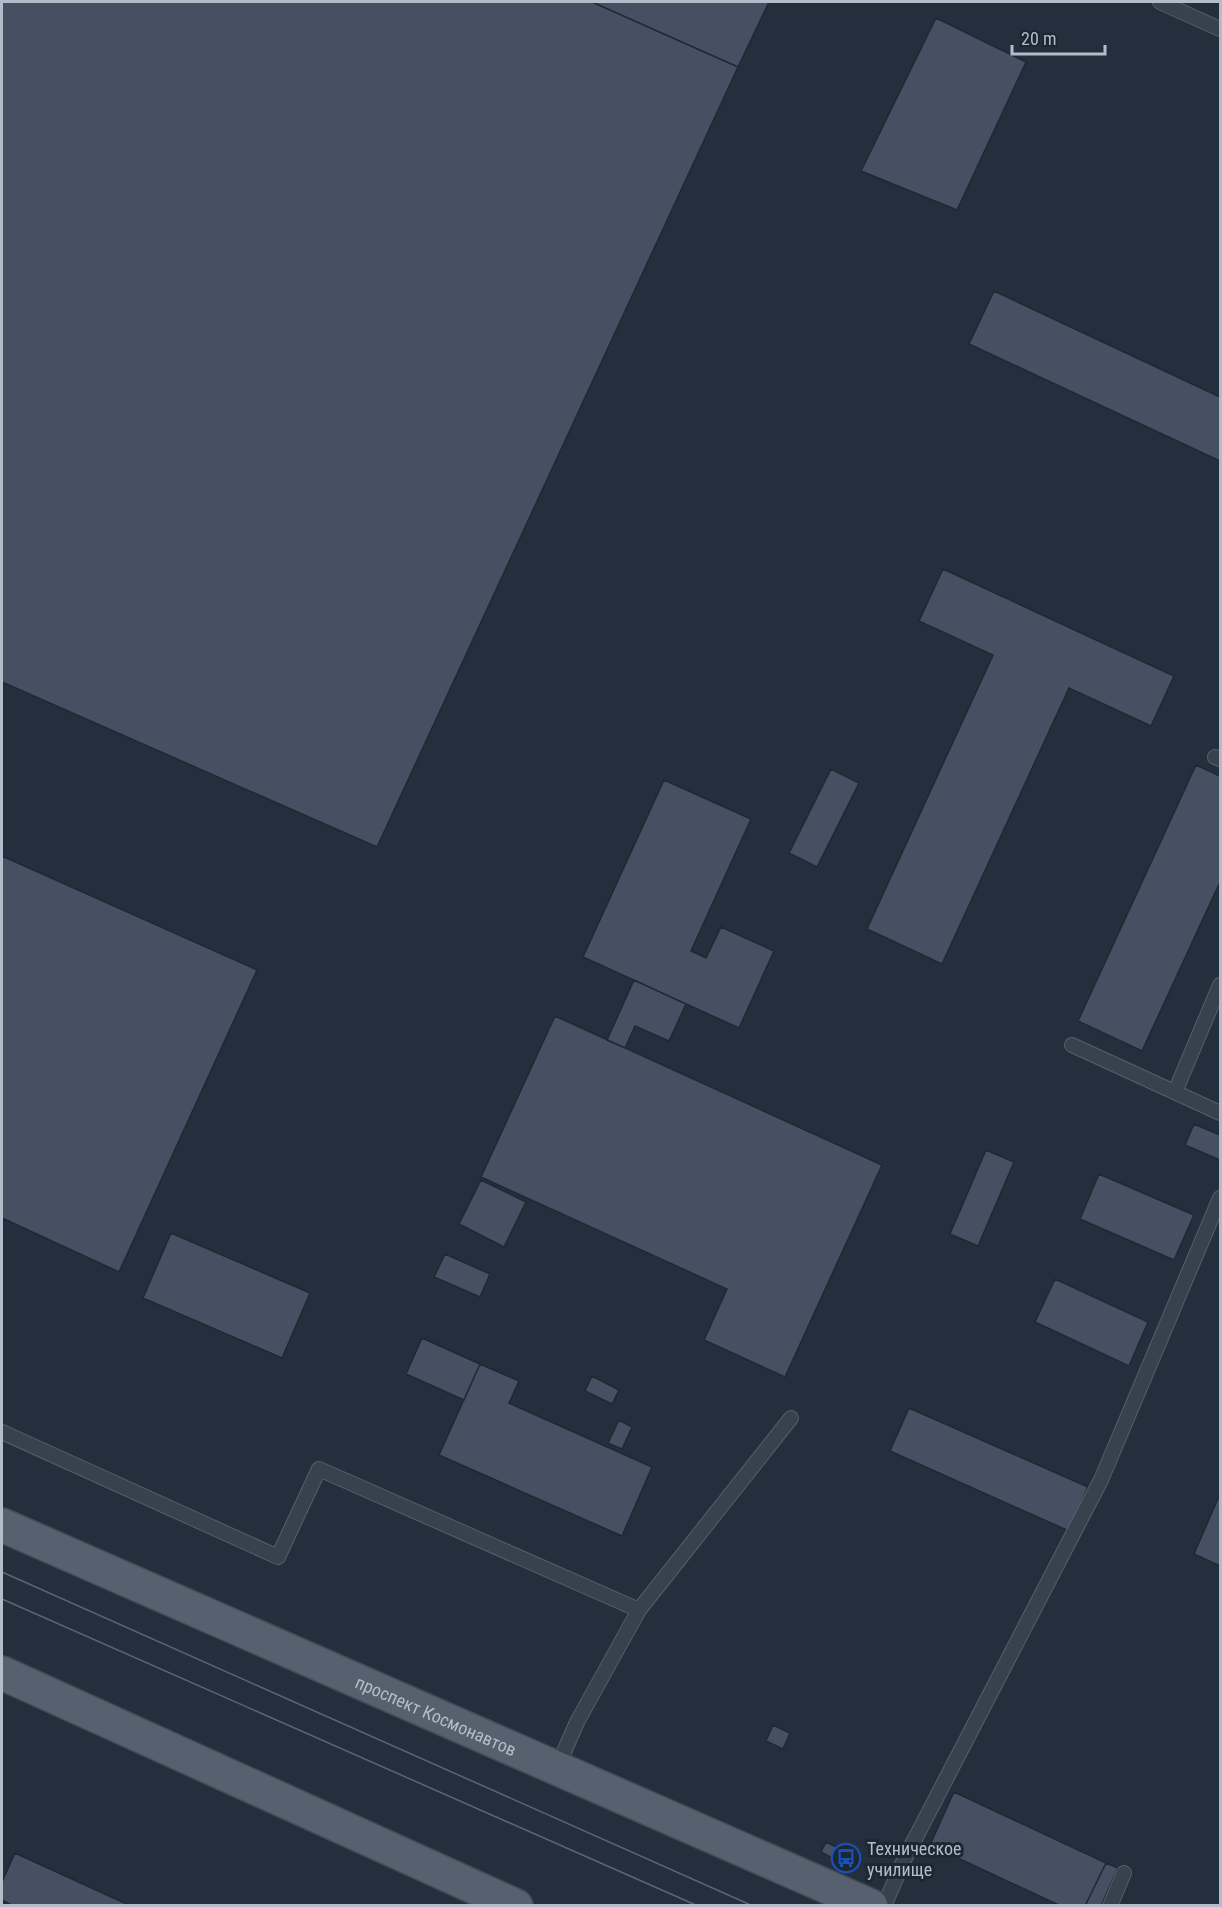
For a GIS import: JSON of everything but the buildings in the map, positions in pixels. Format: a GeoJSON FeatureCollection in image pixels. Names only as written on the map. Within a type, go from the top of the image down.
{"type":"FeatureCollection","features":[{"type":"Feature","properties":{"kind":"main road","name":"проспект Космонавтов"},"geometry":{"type":"LineString","coordinates":[[2,1526],[871,1905]]}},
{"type":"Feature","properties":{"kind":"main road"},"geometry":{"type":"LineString","coordinates":[[2,1673],[516,1905]]}},
{"type":"Feature","properties":{"kind":"lane"},"geometry":{"type":"LineString","coordinates":[[1160,2],[1221,29]]}},
{"type":"Feature","properties":{"kind":"lane"},"geometry":{"type":"LineString","coordinates":[[1175,1092],[1221,985]]}},
{"type":"Feature","properties":{"kind":"lane"},"geometry":{"type":"LineString","coordinates":[[1072,1045],[1221,1113]]}},
{"type":"Feature","properties":{"kind":"lane"},"geometry":{"type":"LineString","coordinates":[[884,1905],[904,1860],[1101,1480],[1221,1198]]}},
{"type":"Feature","properties":{"kind":"lane"},"geometry":{"type":"LineString","coordinates":[[557,1768],[577,1722],[639,1610],[791,1418]]}},
{"type":"Feature","properties":{"kind":"lane"},"geometry":{"type":"LineString","coordinates":[[2,1432],[278,1557],[319,1469],[639,1610]]}},
{"type":"Feature","properties":{"kind":"lane"},"geometry":{"type":"LineString","coordinates":[[1110,1905],[1124,1873]]}},
{"type":"Feature","properties":{"kind":"tram line"},"geometry":{"type":"LineString","coordinates":[[2,1572],[753,1906]]}},
{"type":"Feature","properties":{"kind":"tram line"},"geometry":{"type":"LineString","coordinates":[[2,1599],[698,1906]]}},
{"type":"Feature","properties":{"kind":"place","name":"Техническое училище"},"geometry":{"type":"Point","coordinates":[846,1858]}}]}
